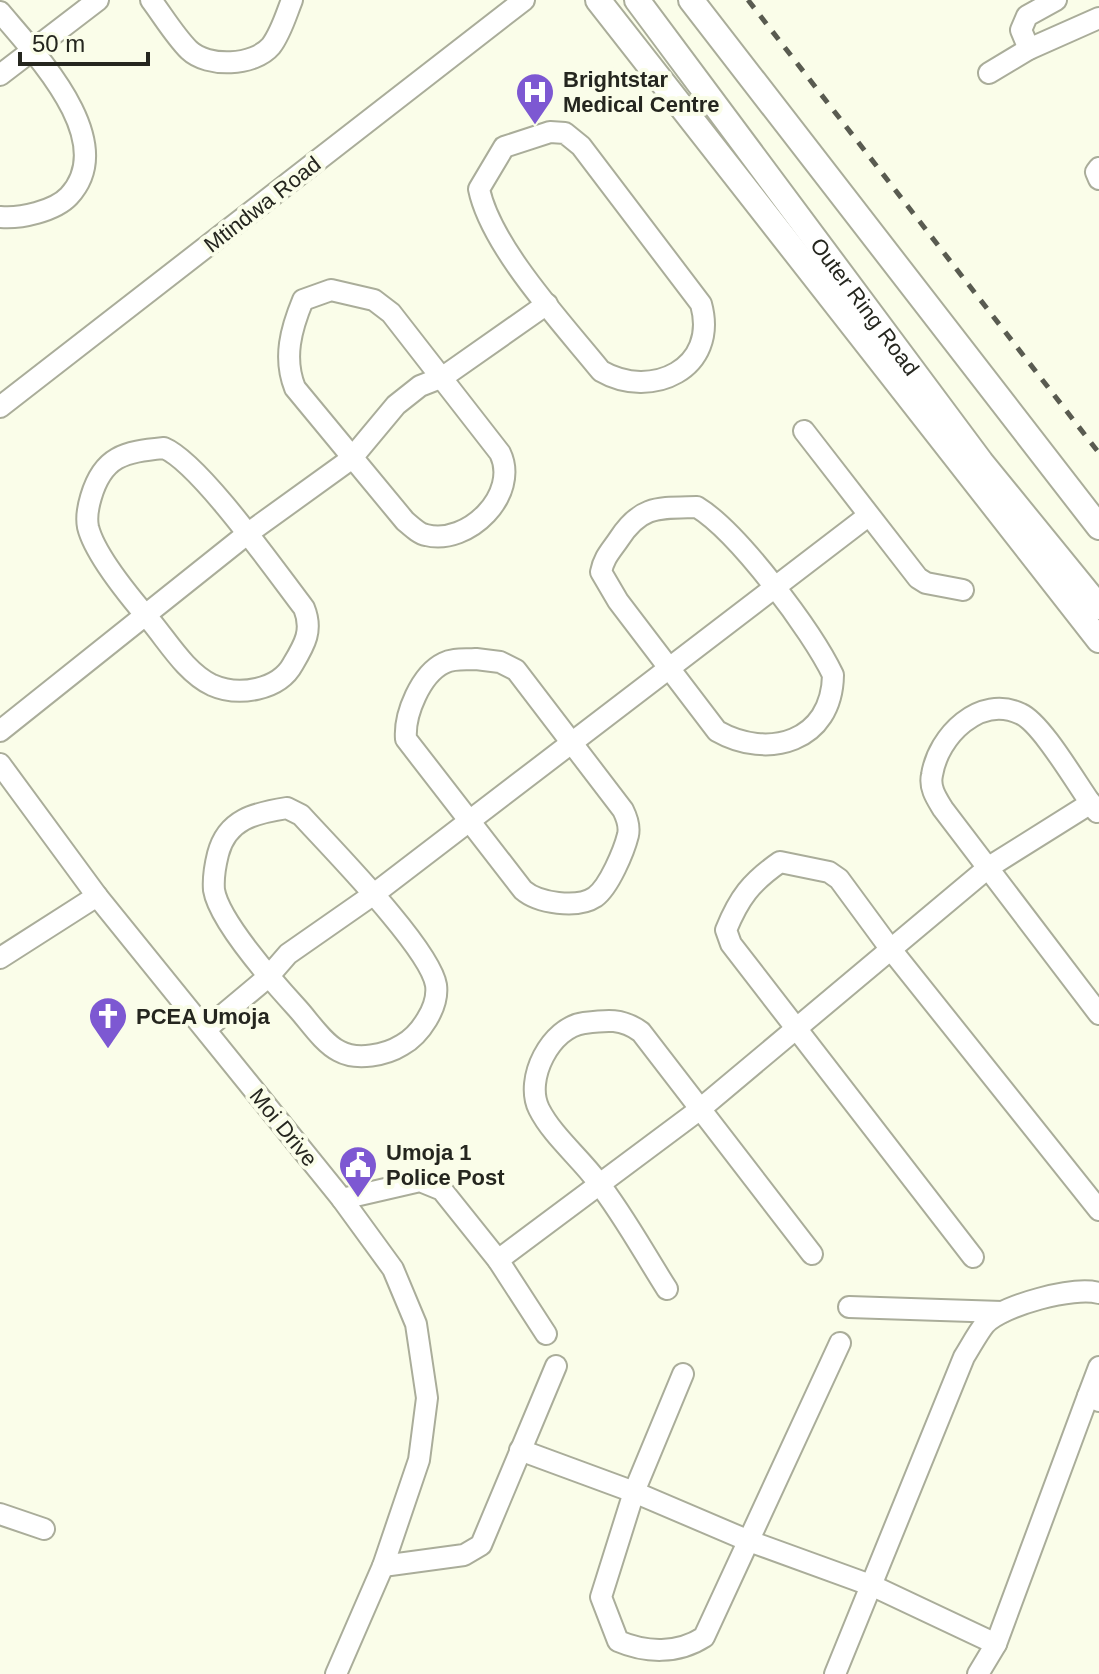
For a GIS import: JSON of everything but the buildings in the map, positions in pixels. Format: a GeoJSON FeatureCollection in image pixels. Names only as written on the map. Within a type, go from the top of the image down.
{"type":"FeatureCollection","features":[{"type":"Feature","properties":{"kind":"main road"},"geometry":{"type":"LineString","coordinates":[[598,0],[1099,640]]}},
{"type":"Feature","properties":{"kind":"main road","name":"Outer Ring Road"},"geometry":{"type":"LineString","coordinates":[[637,0],[981,462],[1099,607]]}},
{"type":"Feature","properties":{"kind":"main road","name":"Outer Ring Road"},"geometry":{"type":"LineString","coordinates":[[691,0],[1099,527]]}},
{"type":"Feature","properties":{"kind":"street"},"geometry":{"type":"LineString","coordinates":[[0,75],[98,0]]}},
{"type":"Feature","properties":{"kind":"street"},"geometry":{"type":"LineString","coordinates":[[151,0],[190,51],[202,59],[222,63],[256,56],[269,48],[292,0]]}},
{"type":"Feature","properties":{"kind":"street","name":"Mtindwa Road"},"geometry":{"type":"LineString","coordinates":[[0,407],[524,0]]}},
{"type":"Feature","properties":{"kind":"street"},"geometry":{"type":"LineString","coordinates":[[1029,49],[1021,30],[1027,16],[1056,0]]}},
{"type":"Feature","properties":{"kind":"street"},"geometry":{"type":"LineString","coordinates":[[0,12],[33,51],[77,117],[83,129],[86,152],[78,186],[64,201],[51,209],[0,217]]}},
{"type":"Feature","properties":{"kind":"street"},"geometry":{"type":"LineString","coordinates":[[989,73],[1029,49],[1099,18]]}},
{"type":"Feature","properties":{"kind":"street"},"geometry":{"type":"LineString","coordinates":[[550,132],[565,133],[581,146],[701,304],[705,319],[693,360],[684,372],[672,377],[630,380],[613,378],[601,371],[547,304],[500,237],[482,203],[479,189],[504,147],[550,132]]}},
{"type":"Feature","properties":{"kind":"street"},"geometry":{"type":"LineString","coordinates":[[1099,168],[1099,179]]}},
{"type":"Feature","properties":{"kind":"street"},"geometry":{"type":"LineString","coordinates":[[331,290],[374,300],[391,313],[443,377],[508,468],[505,487],[475,523],[450,535],[424,535],[405,521],[295,388],[288,371],[295,320],[303,300],[331,290]]}},
{"type":"Feature","properties":{"kind":"street"},"geometry":{"type":"LineString","coordinates":[[0,731],[247,534],[351,459],[396,405],[420,386],[443,377],[547,304]]}},
{"type":"Feature","properties":{"kind":"street"},"geometry":{"type":"LineString","coordinates":[[804,431],[918,578],[926,583],[963,590]]}},
{"type":"Feature","properties":{"kind":"street"},"geometry":{"type":"LineString","coordinates":[[164,448],[177,453],[247,534],[304,608],[309,620],[309,632],[287,676],[268,687],[236,690],[215,686],[197,676],[144,614],[97,547],[88,527],[87,509],[102,468],[120,456],[164,448]]}},
{"type":"Feature","properties":{"kind":"street"},"geometry":{"type":"LineString","coordinates":[[697,507],[716,519],[772,586],[833,675],[825,711],[807,732],[789,742],[763,747],[734,741],[717,731],[670,668],[618,601],[601,572],[603,560],[628,523],[642,513],[697,507]]}},
{"type":"Feature","properties":{"kind":"street"},"geometry":{"type":"LineString","coordinates":[[206,1029],[268,977],[288,954],[374,894],[570,741],[670,668],[772,586],[868,516]]}},
{"type":"Feature","properties":{"kind":"street"},"geometry":{"type":"LineString","coordinates":[[447,661],[500,662],[516,670],[628,820],[628,834],[603,890],[593,898],[580,902],[532,898],[471,819],[406,739],[405,727],[419,689],[434,669],[447,661]]}},
{"type":"Feature","properties":{"kind":"street"},"geometry":{"type":"LineString","coordinates":[[498,1260],[699,1110],[797,1030],[889,947],[989,867],[1095,808],[1037,726],[1022,714],[1002,709],[971,716],[955,728],[940,753],[931,776],[933,791],[989,867],[1099,1014]]}},
{"type":"Feature","properties":{"kind":"street","name":"Moi Drive"},"geometry":{"type":"LineString","coordinates":[[0,764],[97,896],[342,1199],[393,1269],[416,1324],[427,1398],[419,1460],[383,1566],[336,1674]]}},
{"type":"Feature","properties":{"kind":"street"},"geometry":{"type":"LineString","coordinates":[[287,808],[301,815],[374,894],[429,967],[437,987],[430,1012],[415,1038],[392,1051],[355,1057],[337,1051],[268,977],[220,907],[214,892],[214,869],[222,840],[238,821],[260,812],[287,808]]}},
{"type":"Feature","properties":{"kind":"street"},"geometry":{"type":"LineString","coordinates":[[973,1257],[731,944],[726,930],[739,898],[753,880],[780,862],[829,872],[839,879],[889,947],[1099,1210]]}},
{"type":"Feature","properties":{"kind":"street"},"geometry":{"type":"LineString","coordinates":[[0,958],[97,896]]}},
{"type":"Feature","properties":{"kind":"street"},"geometry":{"type":"LineString","coordinates":[[667,1289],[600,1184],[539,1110],[534,1089],[556,1035],[572,1024],[608,1020],[627,1022],[641,1032],[812,1254]]}},
{"type":"Feature","properties":{"kind":"street"},"geometry":{"type":"LineString","coordinates":[[342,1199],[420,1181],[433,1184],[442,1190],[498,1260],[546,1334]]}},
{"type":"Feature","properties":{"kind":"street"},"geometry":{"type":"LineString","coordinates":[[835,1674],[964,1357],[985,1324],[1002,1312],[1040,1299],[1099,1293]]}},
{"type":"Feature","properties":{"kind":"street"},"geometry":{"type":"LineString","coordinates":[[849,1307],[1002,1312]]}},
{"type":"Feature","properties":{"kind":"street"},"geometry":{"type":"LineString","coordinates":[[683,1374],[634,1492],[601,1597],[618,1641],[642,1651],[690,1646],[704,1637],[840,1343]]}},
{"type":"Feature","properties":{"kind":"street"},"geometry":{"type":"LineString","coordinates":[[383,1566],[455,1557],[477,1549],[489,1529],[556,1366]]}},
{"type":"Feature","properties":{"kind":"street"},"geometry":{"type":"LineString","coordinates":[[978,1674],[996,1644],[1093,1398],[1099,1367]]}},
{"type":"Feature","properties":{"kind":"street"},"geometry":{"type":"LineString","coordinates":[[520,1450],[634,1492],[749,1541],[873,1586],[996,1644]]}},
{"type":"Feature","properties":{"kind":"street"},"geometry":{"type":"LineString","coordinates":[[0,1514],[44,1529]]}},
{"type":"Feature","properties":{"kind":"railway"},"geometry":{"type":"LineString","coordinates":[[748,0],[1099,453]]}},
{"type":"Feature","properties":{"kind":"place","name":"Brightstar Medical Centre"},"geometry":{"type":"Point","coordinates":[535,126]}},
{"type":"Feature","properties":{"kind":"place","name":"PCEA Umoja"},"geometry":{"type":"Point","coordinates":[108,1050]}},
{"type":"Feature","properties":{"kind":"place","name":"Umoja 1 Police Post"},"geometry":{"type":"Point","coordinates":[358,1199]}}]}
